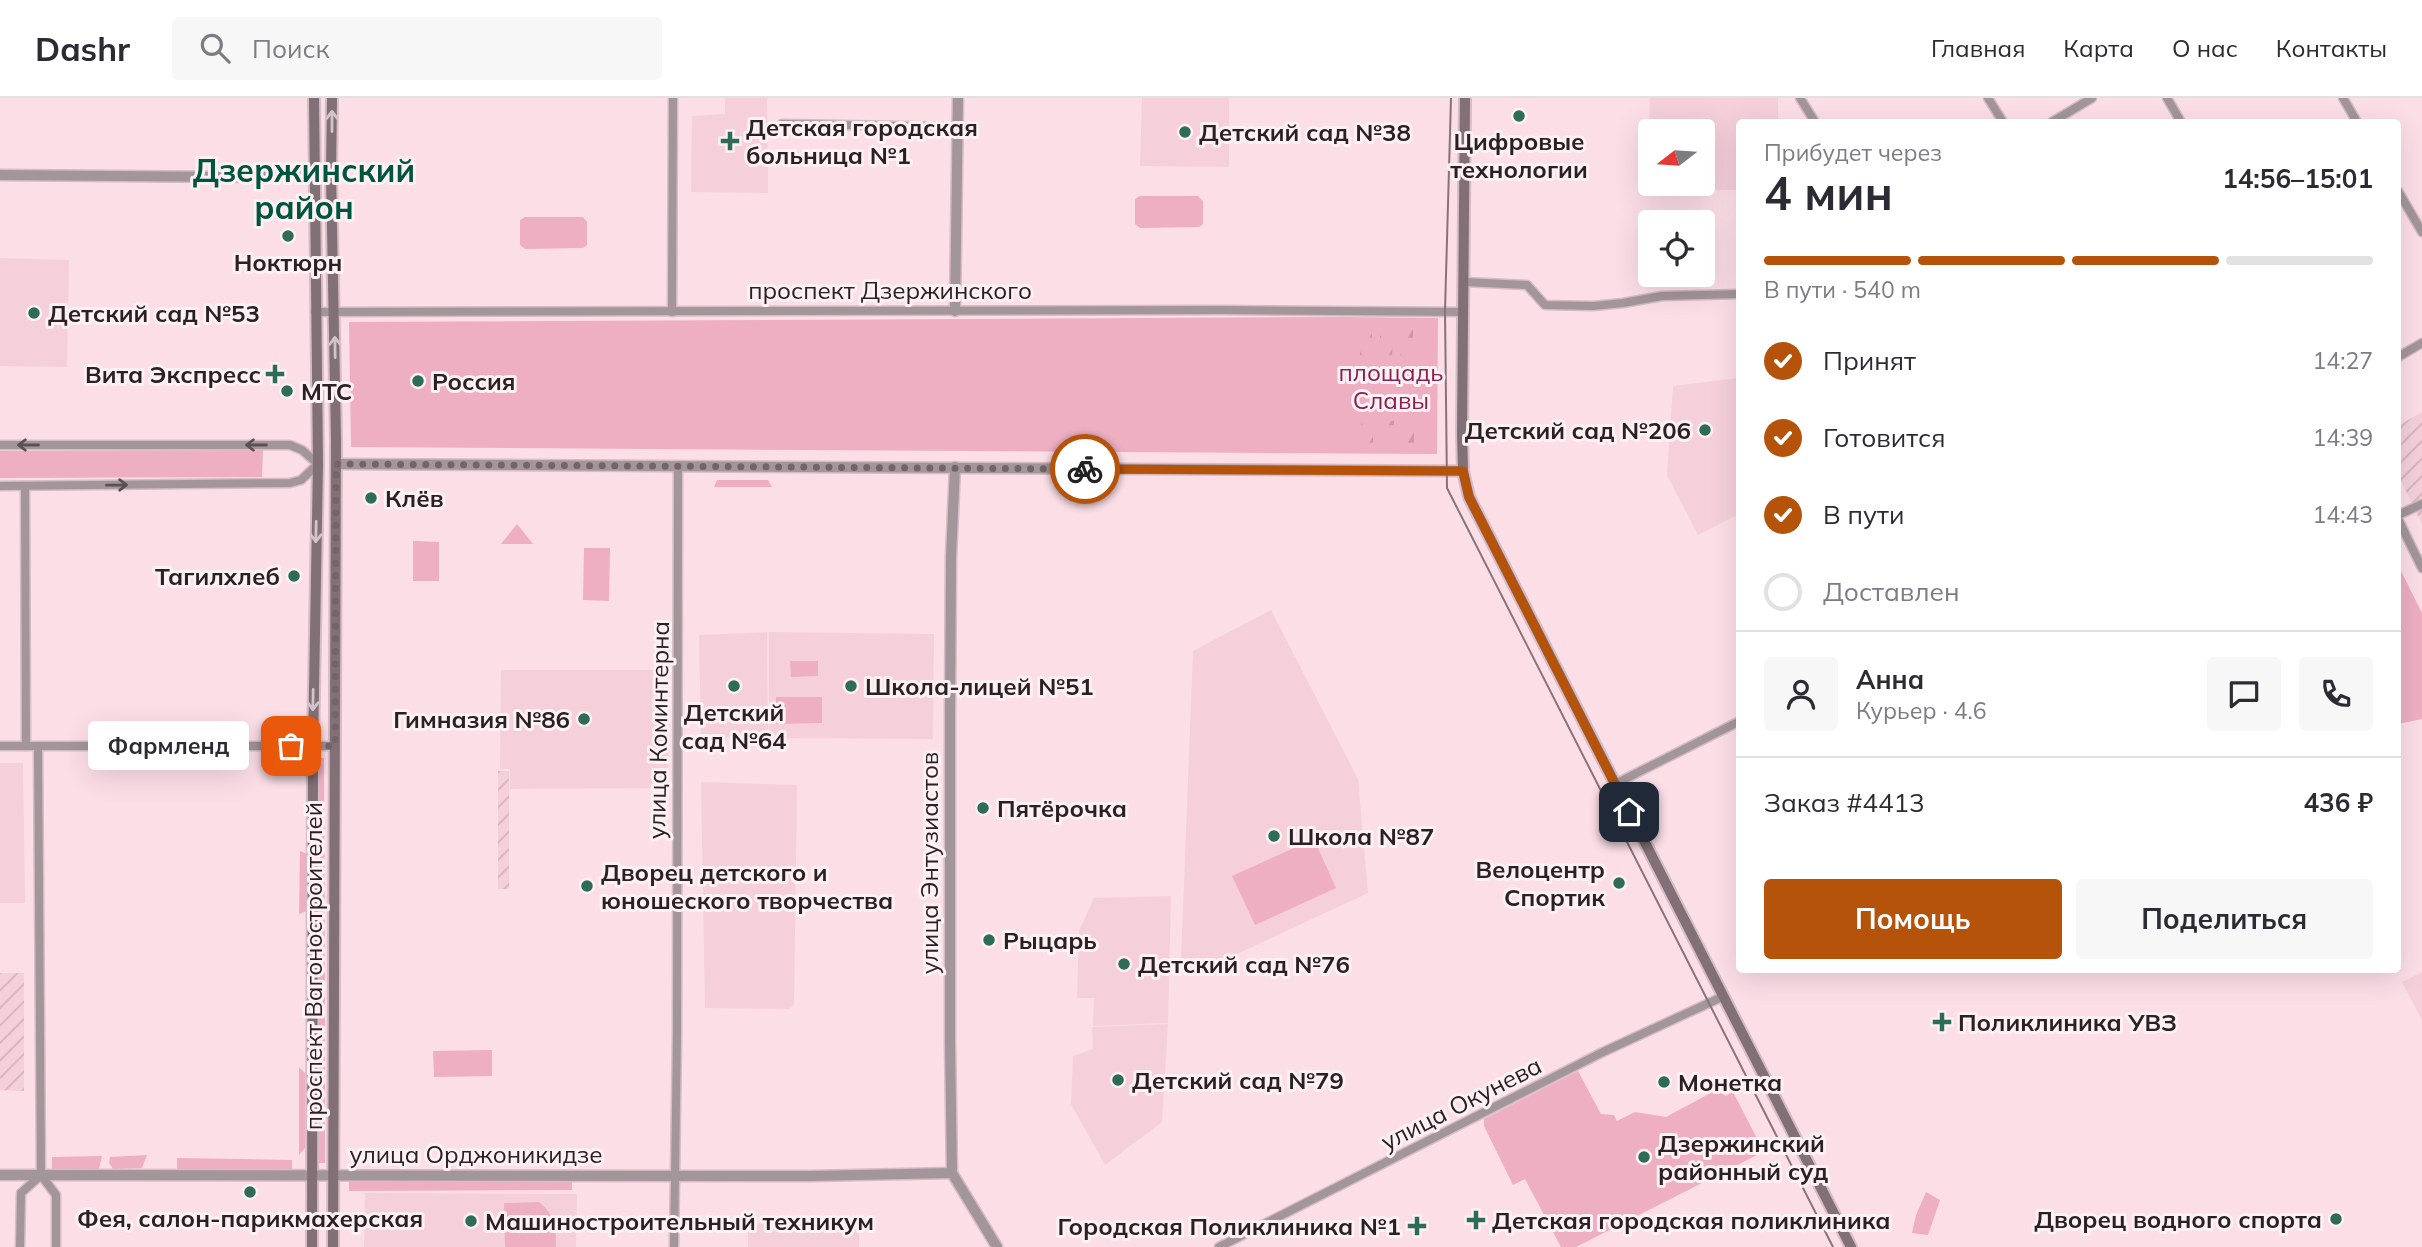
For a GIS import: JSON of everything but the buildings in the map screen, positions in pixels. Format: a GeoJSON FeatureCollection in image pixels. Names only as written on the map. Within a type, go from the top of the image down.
{"type":"FeatureCollection","features":[{"type":"Feature","properties":{"kind":"main road","name":"проспект Вагоностроителей"},"geometry":{"type":"LineString","coordinates":[[312,1247],[313,746],[318,464],[314,98]]}},
{"type":"Feature","properties":{"kind":"main road","name":"проспект Вагоностроителей"},"geometry":{"type":"LineString","coordinates":[[332,98],[336,464],[333,1247]]}},
{"type":"Feature","properties":{"kind":"main road"},"geometry":{"type":"LineString","coordinates":[[1465,98],[1463,471],[1469,497],[1851,1247]]}},
{"type":"Feature","properties":{"kind":"main road"},"geometry":{"type":"LineString","coordinates":[[318,464],[336,464]]}},
{"type":"Feature","properties":{"kind":"street"},"geometry":{"type":"LineString","coordinates":[[672,312],[673,98]]}},
{"type":"Feature","properties":{"kind":"street"},"geometry":{"type":"LineString","coordinates":[[955,311],[958,98]]}},
{"type":"Feature","properties":{"kind":"street"},"geometry":{"type":"LineString","coordinates":[[1800,98],[1813,119]]}},
{"type":"Feature","properties":{"kind":"street"},"geometry":{"type":"LineString","coordinates":[[1988,98],[2001,119]]}},
{"type":"Feature","properties":{"kind":"street"},"geometry":{"type":"LineString","coordinates":[[2057,119],[2092,98]]}},
{"type":"Feature","properties":{"kind":"street"},"geometry":{"type":"LineString","coordinates":[[2167,98],[2179,119]]}},
{"type":"Feature","properties":{"kind":"street"},"geometry":{"type":"LineString","coordinates":[[2343,98],[2355,119]]}},
{"type":"Feature","properties":{"kind":"street"},"geometry":{"type":"LineString","coordinates":[[782,124],[958,127]]}},
{"type":"Feature","properties":{"kind":"street"},"geometry":{"type":"LineString","coordinates":[[0,175],[232,177],[331,174]]}},
{"type":"Feature","properties":{"kind":"street"},"geometry":{"type":"LineString","coordinates":[[2401,196],[2422,232]]}},
{"type":"Feature","properties":{"kind":"street"},"geometry":{"type":"LineString","coordinates":[[1465,282],[1527,285],[1545,305],[1593,306],[1662,296],[1736,294]]}},
{"type":"Feature","properties":{"kind":"street","name":"проспект Дзержинского"},"geometry":{"type":"LineString","coordinates":[[315,312],[1464,312]]}},
{"type":"Feature","properties":{"kind":"street"},"geometry":{"type":"LineString","coordinates":[[2401,355],[2422,343]]}},
{"type":"Feature","properties":{"kind":"street"},"geometry":{"type":"LineString","coordinates":[[0,445],[290,445],[302,450],[318,464],[301,480],[290,482],[0,486]]}},
{"type":"Feature","properties":{"kind":"street"},"geometry":{"type":"LineString","coordinates":[[336,464],[1463,471]]}},
{"type":"Feature","properties":{"kind":"street","name":"улица Коминтерна"},"geometry":{"type":"LineString","coordinates":[[674,1247],[678,466]]}},
{"type":"Feature","properties":{"kind":"street","name":"улица Энтузиастов"},"geometry":{"type":"LineString","coordinates":[[952,1173],[950,715],[954,467]]}},
{"type":"Feature","properties":{"kind":"street"},"geometry":{"type":"LineString","coordinates":[[24,486],[26,746]]}},
{"type":"Feature","properties":{"kind":"street"},"geometry":{"type":"LineString","coordinates":[[2401,515],[2422,504]]}},
{"type":"Feature","properties":{"kind":"street"},"geometry":{"type":"LineString","coordinates":[[2401,523],[2422,568]]}},
{"type":"Feature","properties":{"kind":"street"},"geometry":{"type":"LineString","coordinates":[[1615,784],[1736,723]]}},
{"type":"Feature","properties":{"kind":"street"},"geometry":{"type":"LineString","coordinates":[[0,746],[335,746]]}},
{"type":"Feature","properties":{"kind":"street"},"geometry":{"type":"LineString","coordinates":[[38,746],[41,1175],[56,1195],[56,1247]]}},
{"type":"Feature","properties":{"kind":"street","name":"улица Окунева"},"geometry":{"type":"LineString","coordinates":[[1219,1247],[1603,1052],[1722,997]]}},
{"type":"Feature","properties":{"kind":"street"},"geometry":{"type":"LineString","coordinates":[[952,1173],[997,1247]]}},
{"type":"Feature","properties":{"kind":"street","name":"улица Орджоникидзе"},"geometry":{"type":"LineString","coordinates":[[0,1175],[674,1176],[952,1173]]}},
{"type":"Feature","properties":{"kind":"street"},"geometry":{"type":"LineString","coordinates":[[20,1247],[21,1193],[41,1175]]}},
{"type":"Feature","properties":{"kind":"shaded area","name":"Детская городская больница №1"},"geometry":{"type":"Polygon","coordinates":[[[725,98],[767,98],[768,193],[691,192],[692,116],[725,114],[725,98]]]}},
{"type":"Feature","properties":{"kind":"shaded area","name":"Детский сад №38"},"geometry":{"type":"Polygon","coordinates":[[[1142,98],[1229,98],[1229,167],[1140,166],[1142,98]]]}},
{"type":"Feature","properties":{"kind":"shaded area"},"geometry":{"type":"Polygon","coordinates":[[[1650,98],[1778,98],[1778,119],[1736,119],[1736,190],[1715,190],[1715,119],[1649,119],[1650,98]]]}},
{"type":"Feature","properties":{"kind":"shaded area","name":"Детский сад №53"},"geometry":{"type":"Polygon","coordinates":[[[0,258],[69,260],[67,367],[0,366],[0,258]]]}},
{"type":"Feature","properties":{"kind":"shaded area","name":"Детский сад №206"},"geometry":{"type":"Polygon","coordinates":[[[1736,378],[1736,516],[1698,535],[1667,475],[1673,386],[1736,378]]]}},
{"type":"Feature","properties":{"kind":"shaded area"},"geometry":{"type":"Polygon","coordinates":[[[2422,412],[2422,524],[2401,481],[2401,424],[2422,412]]]}},
{"type":"Feature","properties":{"kind":"shaded area","name":"Школа №87"},"geometry":{"type":"Polygon","coordinates":[[[1271,610],[1358,779],[1368,893],[1196,973],[1181,960],[1193,651],[1271,610]]]}},
{"type":"Feature","properties":{"kind":"shaded area","name":"Детский сад №64"},"geometry":{"type":"Polygon","coordinates":[[[767,632],[768,738],[701,737],[699,635],[767,632]]]}},
{"type":"Feature","properties":{"kind":"shaded area","name":"Школа-лицей №51"},"geometry":{"type":"Polygon","coordinates":[[[769,632],[934,634],[933,739],[769,738],[769,632]]]}},
{"type":"Feature","properties":{"kind":"shaded area","name":"Гимназия №86"},"geometry":{"type":"Polygon","coordinates":[[[501,670],[668,670],[668,788],[510,789],[510,769],[500,769],[501,670]]]}},
{"type":"Feature","properties":{"kind":"shaded area"},"geometry":{"type":"Polygon","coordinates":[[[0,763],[23,763],[25,903],[0,903],[0,763]]]}},
{"type":"Feature","properties":{"kind":"shaded area"},"geometry":{"type":"Polygon","coordinates":[[[498,771],[509,771],[509,889],[498,889],[498,771]]]}},
{"type":"Feature","properties":{"kind":"shaded area"},"geometry":{"type":"Polygon","coordinates":[[[701,782],[797,785],[794,1005],[789,1009],[705,1008],[701,782]]]}},
{"type":"Feature","properties":{"kind":"shaded area","name":"Детский сад №76"},"geometry":{"type":"Polygon","coordinates":[[[1171,896],[1168,1023],[1093,1026],[1094,998],[1077,998],[1079,931],[1094,898],[1171,896]]]}},
{"type":"Feature","properties":{"kind":"shaded area"},"geometry":{"type":"Polygon","coordinates":[[[2422,972],[2422,1020],[2402,982],[2422,972]]]}},
{"type":"Feature","properties":{"kind":"shaded area"},"geometry":{"type":"Polygon","coordinates":[[[0,973],[24,973],[24,1091],[0,1090],[0,973]]]}},
{"type":"Feature","properties":{"kind":"shaded area","name":"Детский сад №79"},"geometry":{"type":"Polygon","coordinates":[[[1168,1024],[1162,1122],[1105,1165],[1071,1104],[1073,1056],[1093,1049],[1092,1027],[1168,1024]]]}},
{"type":"Feature","properties":{"kind":"shaded area","name":"Машиностроительный техникум"},"geometry":{"type":"Polygon","coordinates":[[[365,1193],[577,1194],[576,1247],[364,1247],[365,1193]]]}},
{"type":"Feature","properties":{"kind":"shaded area"},"geometry":{"type":"Polygon","coordinates":[[[748,1223],[859,1224],[859,1247],[748,1247],[748,1223]]]}},
{"type":"Feature","properties":{"kind":"green space"},"geometry":{"type":"Polygon","coordinates":[[[1140,196],[1198,196],[1203,201],[1203,224],[1199,227],[1140,228],[1135,224],[1135,199],[1140,196]]]}},
{"type":"Feature","properties":{"kind":"green space"},"geometry":{"type":"Polygon","coordinates":[[[525,217],[583,217],[587,222],[587,245],[583,248],[525,249],[520,245],[520,220],[525,217]]]}},
{"type":"Feature","properties":{"kind":"green space","name":"площадь Славы"},"geometry":{"type":"Polygon","coordinates":[[[1438,318],[1437,454],[351,447],[349,322],[1438,318]]]}},
{"type":"Feature","properties":{"kind":"green space"},"geometry":{"type":"Polygon","coordinates":[[[1360,330],[1372,330],[1372,357],[1360,356],[1360,330]]]}},
{"type":"Feature","properties":{"kind":"green space"},"geometry":{"type":"Polygon","coordinates":[[[1380,330],[1393,330],[1392,357],[1380,357],[1380,330]]]}},
{"type":"Feature","properties":{"kind":"green space"},"geometry":{"type":"Polygon","coordinates":[[[1401,330],[1413,330],[1413,356],[1400,356],[1401,330]]]}},
{"type":"Feature","properties":{"kind":"green space"},"geometry":{"type":"Polygon","coordinates":[[[1361,421],[1373,421],[1373,448],[1361,448],[1361,421]]]}},
{"type":"Feature","properties":{"kind":"green space"},"geometry":{"type":"Polygon","coordinates":[[[1381,421],[1394,421],[1394,447],[1381,447],[1381,421]]]}},
{"type":"Feature","properties":{"kind":"green space"},"geometry":{"type":"Polygon","coordinates":[[[1401,421],[1414,421],[1414,447],[1401,447],[1401,421]]]}},
{"type":"Feature","properties":{"kind":"green space"},"geometry":{"type":"Polygon","coordinates":[[[263,450],[262,477],[0,478],[0,451],[263,450]]]}},
{"type":"Feature","properties":{"kind":"green space"},"geometry":{"type":"Polygon","coordinates":[[[717,480],[768,480],[772,487],[714,487],[717,480]]]}},
{"type":"Feature","properties":{"kind":"green space"},"geometry":{"type":"Polygon","coordinates":[[[517,524],[533,544],[501,544],[517,524]]]}},
{"type":"Feature","properties":{"kind":"green space"},"geometry":{"type":"Polygon","coordinates":[[[413,541],[439,542],[439,581],[413,581],[413,541]]]}},
{"type":"Feature","properties":{"kind":"green space"},"geometry":{"type":"Polygon","coordinates":[[[584,548],[610,548],[609,601],[583,600],[584,548]]]}},
{"type":"Feature","properties":{"kind":"green space"},"geometry":{"type":"Polygon","coordinates":[[[2401,571],[2422,613],[2422,719],[2401,723],[2401,571]]]}},
{"type":"Feature","properties":{"kind":"green space"},"geometry":{"type":"Polygon","coordinates":[[[790,661],[818,661],[818,676],[791,677],[790,661]]]}},
{"type":"Feature","properties":{"kind":"green space"},"geometry":{"type":"Polygon","coordinates":[[[776,697],[822,697],[822,723],[776,724],[776,697]]]}},
{"type":"Feature","properties":{"kind":"green space"},"geometry":{"type":"Polygon","coordinates":[[[316,758],[324,758],[325,984],[316,984],[316,758]]]}},
{"type":"Feature","properties":{"kind":"green space"},"geometry":{"type":"Polygon","coordinates":[[[1314,839],[1336,888],[1255,925],[1232,876],[1314,839]]]}},
{"type":"Feature","properties":{"kind":"green space"},"geometry":{"type":"Polygon","coordinates":[[[300,851],[307,854],[307,911],[299,914],[300,851]]]}},
{"type":"Feature","properties":{"kind":"green space"},"geometry":{"type":"Polygon","coordinates":[[[316,989],[325,989],[325,1163],[316,1163],[316,989]]]}},
{"type":"Feature","properties":{"kind":"green space"},"geometry":{"type":"Polygon","coordinates":[[[492,1050],[492,1076],[434,1077],[433,1051],[492,1050]]]}},
{"type":"Feature","properties":{"kind":"green space"},"geometry":{"type":"Polygon","coordinates":[[[299,1067],[305,1073],[305,1148],[299,1155],[299,1067]]]}},
{"type":"Feature","properties":{"kind":"green space"},"geometry":{"type":"Polygon","coordinates":[[[1578,1071],[1601,1114],[1614,1115],[1617,1121],[1635,1112],[1666,1117],[1720,1088],[1725,1096],[1733,1092],[1762,1148],[1761,1153],[1576,1247],[1561,1247],[1525,1179],[1513,1185],[1484,1126],[1484,1119],[1578,1071]]]}},
{"type":"Feature","properties":{"kind":"green space"},"geometry":{"type":"Polygon","coordinates":[[[147,1155],[142,1168],[113,1169],[109,1163],[110,1157],[147,1155]]]}},
{"type":"Feature","properties":{"kind":"green space"},"geometry":{"type":"Polygon","coordinates":[[[102,1156],[99,1169],[52,1169],[52,1157],[102,1156]]]}},
{"type":"Feature","properties":{"kind":"green space"},"geometry":{"type":"Polygon","coordinates":[[[177,1158],[292,1160],[292,1171],[177,1170],[177,1158]]]}},
{"type":"Feature","properties":{"kind":"green space"},"geometry":{"type":"Polygon","coordinates":[[[572,1181],[572,1190],[349,1191],[349,1182],[572,1181]]]}},
{"type":"Feature","properties":{"kind":"green space"},"geometry":{"type":"Polygon","coordinates":[[[1926,1192],[1940,1200],[1928,1235],[1912,1233],[1916,1215],[1926,1192]]]}},
{"type":"Feature","properties":{"kind":"green space"},"geometry":{"type":"Polygon","coordinates":[[[539,1202],[554,1222],[556,1247],[505,1247],[504,1203],[539,1202]]]}},
{"type":"Feature","properties":{"kind":"tram line"},"geometry":{"type":"LineString","coordinates":[[1451,98],[1445,311],[1447,488],[1833,1247]]}},
{"type":"Feature","properties":{"kind":"way so far"},"geometry":{"type":"LineString","coordinates":[[291,746],[335,746],[336,464],[1085,469]]}},
{"type":"Feature","properties":{"kind":"place","name":"Цифровые технологии"},"geometry":{"type":"Point","coordinates":[1519,116]}},
{"type":"Feature","properties":{"kind":"place","name":"Детский сад №38"},"geometry":{"type":"Point","coordinates":[1185,132]}},
{"type":"Feature","properties":{"kind":"place","name":"Детская городская больница №1"},"geometry":{"type":"Point","coordinates":[730,141]}},
{"type":"Feature","properties":{"kind":"place","name":"Ноктюрн"},"geometry":{"type":"Point","coordinates":[288,236]}},
{"type":"Feature","properties":{"kind":"place","name":"Детский сад №53"},"geometry":{"type":"Point","coordinates":[34,313]}},
{"type":"Feature","properties":{"kind":"place","name":"Вита Экспресс"},"geometry":{"type":"Point","coordinates":[275,374]}},
{"type":"Feature","properties":{"kind":"place","name":"Россия"},"geometry":{"type":"Point","coordinates":[418,381]}},
{"type":"Feature","properties":{"kind":"place","name":"МТС"},"geometry":{"type":"Point","coordinates":[287,391]}},
{"type":"Feature","properties":{"kind":"place","name":"Детский сад №206"},"geometry":{"type":"Point","coordinates":[1705,430]}},
{"type":"Feature","properties":{"kind":"place","name":"Клёв"},"geometry":{"type":"Point","coordinates":[371,498]}},
{"type":"Feature","properties":{"kind":"place","name":"Тагилхлеб"},"geometry":{"type":"Point","coordinates":[294,576]}},
{"type":"Feature","properties":{"kind":"place","name":"Детский сад №64"},"geometry":{"type":"Point","coordinates":[734,686]}},
{"type":"Feature","properties":{"kind":"place","name":"Школа-лицей №51"},"geometry":{"type":"Point","coordinates":[851,686]}},
{"type":"Feature","properties":{"kind":"place","name":"Гимназия №86"},"geometry":{"type":"Point","coordinates":[584,719]}},
{"type":"Feature","properties":{"kind":"place","name":"Фармленд"},"geometry":{"type":"Point","coordinates":[291,746]}},
{"type":"Feature","properties":{"kind":"place","name":"Пятёрочка"},"geometry":{"type":"Point","coordinates":[983,808]}},
{"type":"Feature","properties":{"kind":"place","name":"Школа №87"},"geometry":{"type":"Point","coordinates":[1274,836]}},
{"type":"Feature","properties":{"kind":"place","name":"Велоцентр Спортик"},"geometry":{"type":"Point","coordinates":[1619,883]}},
{"type":"Feature","properties":{"kind":"place","name":"Дворец детского и юношеского творчества"},"geometry":{"type":"Point","coordinates":[587,886]}},
{"type":"Feature","properties":{"kind":"place","name":"Рыцарь"},"geometry":{"type":"Point","coordinates":[989,940]}},
{"type":"Feature","properties":{"kind":"place","name":"Детский сад №76"},"geometry":{"type":"Point","coordinates":[1124,964]}},
{"type":"Feature","properties":{"kind":"place","name":"Поликлиника УВЗ"},"geometry":{"type":"Point","coordinates":[1942,1022]}},
{"type":"Feature","properties":{"kind":"place","name":"Детский сад №79"},"geometry":{"type":"Point","coordinates":[1118,1080]}},
{"type":"Feature","properties":{"kind":"place","name":"Монетка"},"geometry":{"type":"Point","coordinates":[1664,1082]}},
{"type":"Feature","properties":{"kind":"place","name":"Дзержинский районный суд"},"geometry":{"type":"Point","coordinates":[1644,1157]}},
{"type":"Feature","properties":{"kind":"place","name":"Фея, салон-парикмахерская"},"geometry":{"type":"Point","coordinates":[250,1192]}},
{"type":"Feature","properties":{"kind":"place","name":"Дворец водного спорта"},"geometry":{"type":"Point","coordinates":[2336,1219]}},
{"type":"Feature","properties":{"kind":"place","name":"Детская городская поликлиника"},"geometry":{"type":"Point","coordinates":[1476,1220]}},
{"type":"Feature","properties":{"kind":"place","name":"Машиностроительный техникум"},"geometry":{"type":"Point","coordinates":[471,1221]}},
{"type":"Feature","properties":{"kind":"place","name":"Городская Поликлиника №1"},"geometry":{"type":"Point","coordinates":[1417,1226]}},
{"type":"Feature","properties":{"kind":"district","name":"Дзержинский район"},"geometry":{"type":"Point","coordinates":[304,188]}},
{"type":"Feature","properties":{"kind":"route"},"geometry":{"type":"LineString","coordinates":[[1085,469],[1463,471],[1469,497],[1629,812]]}}]}
